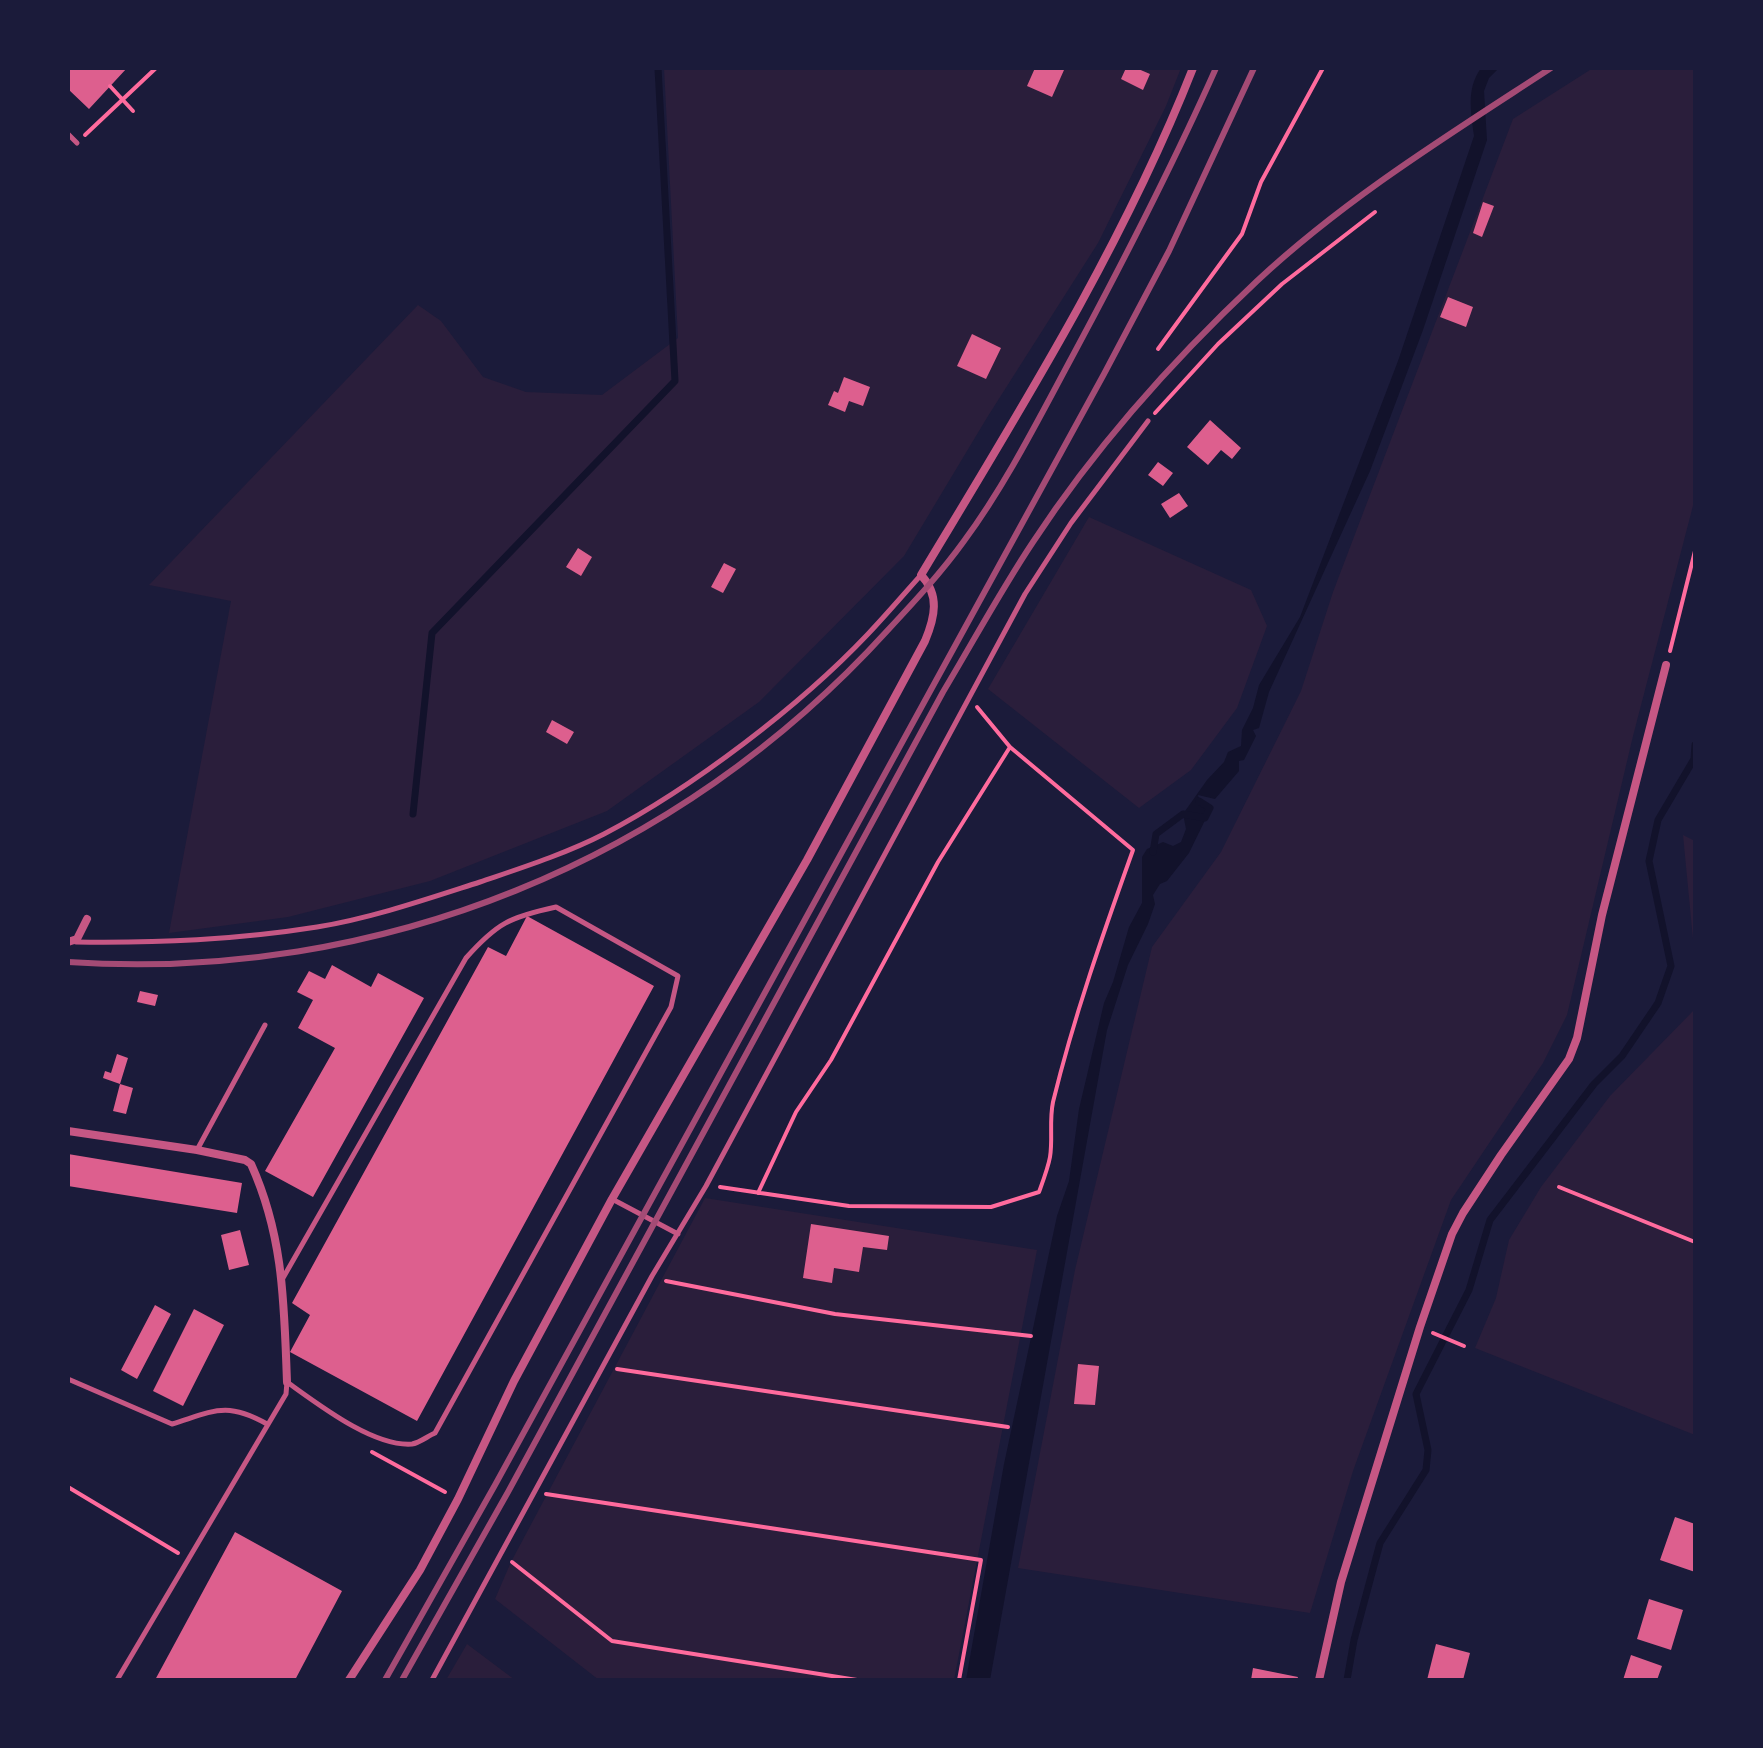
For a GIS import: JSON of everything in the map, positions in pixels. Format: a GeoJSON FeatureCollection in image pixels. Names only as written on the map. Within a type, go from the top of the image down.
{"type":"FeatureCollection","features":[{"type":"Feature","properties":{"kind":"street"},"geometry":{"type":"LineString","coordinates":[[349,1680],[420,1570],[458,1499],[514,1381],[612,1199],[807,860],[925,641],[934,620],[935,608],[932,589],[921,575],[1085,294],[1132,204],[1193,68]]}},
{"type":"Feature","properties":{"kind":"street"},"geometry":{"type":"LineString","coordinates":[[1321,1680],[1341,1582],[1452,1234],[1501,1155],[1569,1059],[1577,1038],[1602,915],[1666,665]]}},
{"type":"Feature","properties":{"kind":"street"},"geometry":{"type":"LineString","coordinates":[[68,942],[77,939],[87,919]]}},
{"type":"Feature","properties":{"kind":"street"},"geometry":{"type":"LineString","coordinates":[[68,1131],[197,1150],[251,1164],[278,1246],[283,1278],[287,1382]]}},
{"type":"Feature","properties":{"kind":"lane"},"geometry":{"type":"LineString","coordinates":[[68,134],[77,143]]}},
{"type":"Feature","properties":{"kind":"lane"},"geometry":{"type":"LineString","coordinates":[[432,1680],[652,1276],[706,1186],[1025,594],[1071,523],[1148,421]]}},
{"type":"Feature","properties":{"kind":"lane"},"geometry":{"type":"LineString","coordinates":[[68,942],[170,943],[319,927],[379,913],[463,887],[518,869],[602,835],[679,788],[745,741],[807,691],[867,635],[921,575]]}},
{"type":"Feature","properties":{"kind":"lane"},"geometry":{"type":"LineString","coordinates":[[283,1278],[466,958],[490,932],[518,915],[556,907],[678,976],[671,1007],[435,1433],[414,1444],[383,1440],[321,1407],[287,1382]]}},
{"type":"Feature","properties":{"kind":"lane"},"geometry":{"type":"LineString","coordinates":[[197,1150],[265,1025]]}},
{"type":"Feature","properties":{"kind":"lane"},"geometry":{"type":"LineString","coordinates":[[612,1199],[678,1234]]}},
{"type":"Feature","properties":{"kind":"lane"},"geometry":{"type":"LineString","coordinates":[[68,1379],[172,1424],[221,1409],[245,1412],[267,1424]]}},
{"type":"Feature","properties":{"kind":"lane"},"geometry":{"type":"LineString","coordinates":[[117,1680],[286,1394],[287,1382]]}},
{"type":"Feature","properties":{"kind":"path"},"geometry":{"type":"LineString","coordinates":[[77,143],[156,68]]}},
{"type":"Feature","properties":{"kind":"path"},"geometry":{"type":"LineString","coordinates":[[1158,349],[1242,234],[1261,182],[1323,68]]}},
{"type":"Feature","properties":{"kind":"path"},"geometry":{"type":"LineString","coordinates":[[110,86],[133,111]]}},
{"type":"Feature","properties":{"kind":"path"},"geometry":{"type":"LineString","coordinates":[[1148,421],[1218,344],[1282,284],[1375,212]]}},
{"type":"Feature","properties":{"kind":"path"},"geometry":{"type":"LineString","coordinates":[[1666,665],[1695,551]]}},
{"type":"Feature","properties":{"kind":"path"},"geometry":{"type":"LineString","coordinates":[[706,1186],[849,1206],[991,1207],[1039,1192],[1050,1156],[1052,1107],[1074,1023],[1133,850],[1010,747],[969,699]]}},
{"type":"Feature","properties":{"kind":"path"},"geometry":{"type":"LineString","coordinates":[[758,1193],[796,1112],[831,1060],[938,862],[1010,747]]}},
{"type":"Feature","properties":{"kind":"path"},"geometry":{"type":"LineString","coordinates":[[1559,1187],[1695,1242]]}},
{"type":"Feature","properties":{"kind":"path"},"geometry":{"type":"LineString","coordinates":[[652,1276],[835,1314],[1031,1336]]}},
{"type":"Feature","properties":{"kind":"path"},"geometry":{"type":"LineString","coordinates":[[1436,1335],[1464,1346]]}},
{"type":"Feature","properties":{"kind":"path"},"geometry":{"type":"LineString","coordinates":[[603,1367],[1008,1427]]}},
{"type":"Feature","properties":{"kind":"path"},"geometry":{"type":"LineString","coordinates":[[68,1487],[187,1558]]}},
{"type":"Feature","properties":{"kind":"path"},"geometry":{"type":"LineString","coordinates":[[533,1493],[981,1560],[959,1680]]}},
{"type":"Feature","properties":{"kind":"path"},"geometry":{"type":"LineString","coordinates":[[500,1553],[612,1641],[857,1680]]}},
{"type":"Feature","properties":{"kind":"shaded area"},"geometry":{"type":"Polygon","coordinates":[[[664,68],[1181,68],[1166,106],[1098,243],[904,556],[759,702],[607,811],[430,881],[288,917],[169,933],[231,601],[149,585],[418,305],[441,321],[483,377],[526,392],[602,395],[678,338],[664,68]]]}},
{"type":"Feature","properties":{"kind":"shaded area"},"geometry":{"type":"Polygon","coordinates":[[[1481,68],[1499,68],[1489,78],[1484,91],[1487,140],[1423,330],[1370,471],[1269,692],[1259,728],[1253,730],[1256,736],[1244,760],[1239,761],[1239,771],[1215,799],[1198,795],[1200,803],[1208,806],[1209,812],[1189,853],[1153,895],[1155,904],[1128,965],[1107,1030],[990,1680],[966,1680],[1004,1464],[1057,1216],[1069,1181],[1079,1109],[1104,1003],[1129,927],[1142,903],[1142,857],[1147,849],[1163,842],[1173,846],[1181,842],[1186,829],[1183,814],[1224,762],[1228,752],[1241,746],[1242,730],[1253,708],[1259,685],[1300,617],[1398,361],[1474,136],[1471,92],[1481,68]]]}},
{"type":"Feature","properties":{"kind":"shaded area"},"geometry":{"type":"Polygon","coordinates":[[[1593,68],[1695,68],[1695,498],[1633,736],[1567,1015],[1543,1063],[1451,1200],[1353,1471],[1310,1613],[1018,1568],[1075,1270],[1152,947],[1221,852],[1301,691],[1333,592],[1513,119],[1593,68]]]}},
{"type":"Feature","properties":{"kind":"shaded area"},"geometry":{"type":"Polygon","coordinates":[[[1089,517],[1251,590],[1267,626],[1237,708],[1191,770],[1139,808],[988,689],[1089,517]]]}},
{"type":"Feature","properties":{"kind":"shaded area"},"geometry":{"type":"Polygon","coordinates":[[[1683,835],[1695,841],[1695,960],[1683,835]]]}},
{"type":"Feature","properties":{"kind":"shaded area"},"geometry":{"type":"Polygon","coordinates":[[[1695,1009],[1695,1435],[1475,1348],[1496,1298],[1509,1240],[1541,1187],[1610,1096],[1695,1009]]]}},
{"type":"Feature","properties":{"kind":"shaded area"},"geometry":{"type":"Polygon","coordinates":[[[705,1198],[1037,1250],[954,1680],[599,1680],[495,1599],[511,1562],[705,1198]]]}},
{"type":"Feature","properties":{"kind":"shaded area"},"geometry":{"type":"Polygon","coordinates":[[[467,1644],[515,1680],[446,1680],[467,1644]]]}},
{"type":"Feature","properties":{"kind":"building"},"geometry":{"type":"Polygon","coordinates":[[[68,68],[127,68],[89,109],[68,89],[68,68]]]}},
{"type":"Feature","properties":{"kind":"building"},"geometry":{"type":"Polygon","coordinates":[[[1035,68],[1064,70],[1052,97],[1027,86],[1035,68]]]}},
{"type":"Feature","properties":{"kind":"building"},"geometry":{"type":"Polygon","coordinates":[[[1126,68],[1136,68],[1150,74],[1143,90],[1121,79],[1126,68]]]}},
{"type":"Feature","properties":{"kind":"building"},"geometry":{"type":"Polygon","coordinates":[[[1483,202],[1494,206],[1482,237],[1473,233],[1483,202]]]}},
{"type":"Feature","properties":{"kind":"building"},"geometry":{"type":"Polygon","coordinates":[[[1448,297],[1473,307],[1466,327],[1440,317],[1448,297]]]}},
{"type":"Feature","properties":{"kind":"building"},"geometry":{"type":"Polygon","coordinates":[[[972,334],[1001,348],[986,379],[957,366],[972,334]]]}},
{"type":"Feature","properties":{"kind":"building"},"geometry":{"type":"Polygon","coordinates":[[[844,377],[870,387],[863,406],[849,401],[845,412],[828,405],[834,391],[838,393],[844,377]]]}},
{"type":"Feature","properties":{"kind":"building"},"geometry":{"type":"Polygon","coordinates":[[[1210,420],[1241,448],[1232,459],[1221,450],[1208,465],[1187,447],[1210,420]]]}},
{"type":"Feature","properties":{"kind":"building"},"geometry":{"type":"Polygon","coordinates":[[[1158,462],[1173,473],[1163,486],[1148,475],[1158,462]]]}},
{"type":"Feature","properties":{"kind":"building"},"geometry":{"type":"Polygon","coordinates":[[[1179,493],[1188,506],[1170,518],[1161,504],[1179,493]]]}},
{"type":"Feature","properties":{"kind":"building"},"geometry":{"type":"Polygon","coordinates":[[[578,548],[592,557],[581,576],[566,567],[578,548]]]}},
{"type":"Feature","properties":{"kind":"building"},"geometry":{"type":"Polygon","coordinates":[[[724,563],[736,569],[723,593],[711,587],[724,563]]]}},
{"type":"Feature","properties":{"kind":"building"},"geometry":{"type":"Polygon","coordinates":[[[552,720],[574,732],[567,744],[546,732],[552,720]]]}},
{"type":"Feature","properties":{"kind":"building"},"geometry":{"type":"Polygon","coordinates":[[[527,916],[654,986],[417,1421],[290,1352],[310,1315],[292,1303],[488,947],[506,956],[527,916]]]}},
{"type":"Feature","properties":{"kind":"building"},"geometry":{"type":"Polygon","coordinates":[[[332,965],[371,987],[378,973],[424,998],[313,1197],[265,1171],[335,1048],[298,1028],[313,1000],[297,992],[309,971],[325,979],[332,965]]]}},
{"type":"Feature","properties":{"kind":"building"},"geometry":{"type":"Polygon","coordinates":[[[140,991],[158,995],[155,1006],[137,1002],[140,991]]]}},
{"type":"Feature","properties":{"kind":"building"},"geometry":{"type":"Polygon","coordinates":[[[117,1054],[128,1058],[120,1084],[103,1078],[105,1071],[111,1073],[117,1054]]]}},
{"type":"Feature","properties":{"kind":"building"},"geometry":{"type":"Polygon","coordinates":[[[120,1084],[133,1088],[126,1114],[113,1111],[120,1084]]]}},
{"type":"Feature","properties":{"kind":"building"},"geometry":{"type":"Polygon","coordinates":[[[68,1154],[242,1183],[237,1213],[68,1186],[68,1154]]]}},
{"type":"Feature","properties":{"kind":"building"},"geometry":{"type":"Polygon","coordinates":[[[811,1224],[889,1236],[887,1250],[863,1247],[859,1272],[834,1268],[832,1283],[803,1278],[811,1224]]]}},
{"type":"Feature","properties":{"kind":"building"},"geometry":{"type":"Polygon","coordinates":[[[240,1230],[249,1265],[229,1270],[221,1235],[240,1230]]]}},
{"type":"Feature","properties":{"kind":"building"},"geometry":{"type":"Polygon","coordinates":[[[155,1305],[171,1314],[137,1379],[121,1370],[155,1305]]]}},
{"type":"Feature","properties":{"kind":"building"},"geometry":{"type":"Polygon","coordinates":[[[194,1309],[224,1325],[183,1406],[153,1391],[194,1309]]]}},
{"type":"Feature","properties":{"kind":"building"},"geometry":{"type":"Polygon","coordinates":[[[1078,1364],[1099,1366],[1095,1405],[1074,1404],[1078,1364]]]}},
{"type":"Feature","properties":{"kind":"building"},"geometry":{"type":"Polygon","coordinates":[[[1675,1517],[1695,1524],[1695,1572],[1660,1560],[1675,1517]]]}},
{"type":"Feature","properties":{"kind":"building"},"geometry":{"type":"Polygon","coordinates":[[[235,1532],[342,1591],[295,1680],[155,1680],[235,1532]]]}},
{"type":"Feature","properties":{"kind":"building"},"geometry":{"type":"Polygon","coordinates":[[[1649,1599],[1683,1610],[1671,1650],[1637,1639],[1649,1599]]]}},
{"type":"Feature","properties":{"kind":"building"},"geometry":{"type":"Polygon","coordinates":[[[1436,1644],[1470,1653],[1463,1680],[1427,1680],[1436,1644]]]}},
{"type":"Feature","properties":{"kind":"building"},"geometry":{"type":"Polygon","coordinates":[[[1631,1655],[1662,1666],[1657,1680],[1623,1680],[1631,1655]]]}},
{"type":"Feature","properties":{"kind":"building"},"geometry":{"type":"Polygon","coordinates":[[[1253,1668],[1298,1677],[1297,1680],[1251,1680],[1253,1668]]]}},
{"type":"Feature","properties":{"kind":"waterway"},"geometry":{"type":"LineString","coordinates":[[413,814],[432,633],[675,381],[658,68]]}},
{"type":"Feature","properties":{"kind":"waterway"},"geometry":{"type":"LineString","coordinates":[[1347,1680],[1354,1640],[1380,1543],[1426,1470],[1428,1450],[1416,1394],[1469,1290],[1490,1220],[1594,1084],[1622,1056],[1658,1003],[1671,966],[1649,861],[1658,820],[1694,759],[1695,745]]}},
{"type":"Feature","properties":{"kind":"waterway"},"geometry":{"type":"LineString","coordinates":[[1153,852],[1156,834],[1183,814],[1205,818],[1210,808],[1199,801]]}},
{"type":"Feature","properties":{"kind":"railway"},"geometry":{"type":"LineString","coordinates":[[68,962],[184,963],[298,951],[409,927],[516,891],[618,842],[715,783],[805,712],[887,631],[937,576],[979,519],[1021,451],[1110,286],[1216,68]]}},
{"type":"Feature","properties":{"kind":"railway"},"geometry":{"type":"LineString","coordinates":[[385,1680],[1104,374],[1169,251],[1254,68]]}},
{"type":"Feature","properties":{"kind":"railway"},"geometry":{"type":"LineString","coordinates":[[402,1680],[508,1492],[943,692],[1057,506],[1166,373],[1257,281],[1326,222],[1400,168],[1551,68]]}}]}
